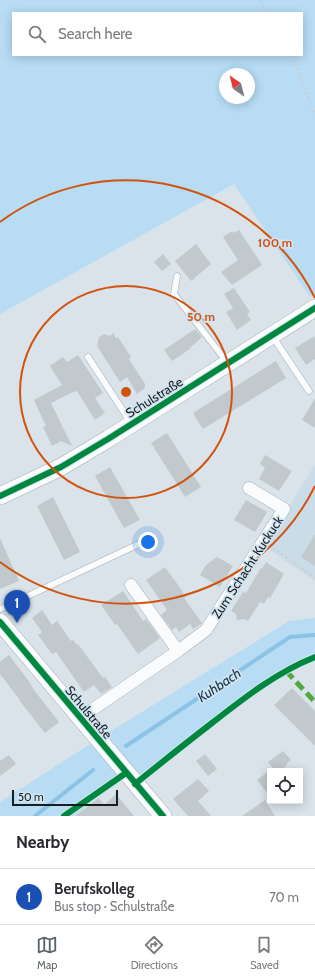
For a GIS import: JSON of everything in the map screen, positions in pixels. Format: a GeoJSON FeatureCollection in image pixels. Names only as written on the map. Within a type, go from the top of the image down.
{"type":"FeatureCollection","features":[{"type":"Feature","properties":{"kind":"main road","name":"Schulstraße"},"geometry":{"type":"LineString","coordinates":[[0,496],[61,467],[132,424],[315,308]]}},
{"type":"Feature","properties":{"kind":"main road","name":"Schulstraße"},"geometry":{"type":"LineString","coordinates":[[0,622],[162,816]]}},
{"type":"Feature","properties":{"kind":"street","name":"Zum Schacht Kuckuck"},"geometry":{"type":"LineString","coordinates":[[80,718],[206,630],[284,508],[249,488]]}},
{"type":"Feature","properties":{"kind":"street"},"geometry":{"type":"LineString","coordinates":[[131,585],[178,651]]}},
{"type":"Feature","properties":{"kind":"lane"},"geometry":{"type":"LineString","coordinates":[[177,276],[174,294],[228,363]]}},
{"type":"Feature","properties":{"kind":"lane"},"geometry":{"type":"LineString","coordinates":[[272,335],[309,391]]}},
{"type":"Feature","properties":{"kind":"lane","name":"Schulstraße"},"geometry":{"type":"LineString","coordinates":[[88,357],[132,424]]}},
{"type":"Feature","properties":{"kind":"lane"},"geometry":{"type":"LineString","coordinates":[[0,609],[141,543]]}},
{"type":"Feature","properties":{"kind":"path"},"geometry":{"type":"LineString","coordinates":[[260,0],[266,12]]}},
{"type":"Feature","properties":{"kind":"path"},"geometry":{"type":"LineString","coordinates":[[292,56],[315,115]]}},
{"type":"Feature","properties":{"kind":"path"},"geometry":{"type":"LineString","coordinates":[[263,541],[315,578]]}},
{"type":"Feature","properties":{"kind":"shaded area"},"geometry":{"type":"Polygon","coordinates":[[[0,0],[315,0],[315,293],[310,297],[234,184],[0,314],[0,0]]]}},
{"type":"Feature","properties":{"kind":"shaded area"},"geometry":{"type":"Polygon","coordinates":[[[315,464],[315,581],[265,547],[315,464]]]}},
{"type":"Feature","properties":{"kind":"shaded area"},"geometry":{"type":"Polygon","coordinates":[[[315,618],[315,659],[290,670],[128,783],[123,777],[74,816],[0,816],[0,802],[95,741],[289,621],[315,618]]]}},
{"type":"Feature","properties":{"kind":"building"},"geometry":{"type":"Polygon","coordinates":[[[239,230],[262,265],[232,285],[221,272],[238,260],[223,237],[232,231],[234,233],[239,230]]]}},
{"type":"Feature","properties":{"kind":"building"},"geometry":{"type":"Polygon","coordinates":[[[196,244],[211,264],[191,281],[175,261],[196,244]]]}},
{"type":"Feature","properties":{"kind":"building"},"geometry":{"type":"Polygon","coordinates":[[[163,254],[171,264],[162,271],[154,262],[163,254]]]}},
{"type":"Feature","properties":{"kind":"building"},"geometry":{"type":"Polygon","coordinates":[[[234,288],[250,312],[247,314],[251,320],[237,330],[226,312],[233,308],[224,294],[234,288]]]}},
{"type":"Feature","properties":{"kind":"building"},"geometry":{"type":"Polygon","coordinates":[[[195,329],[202,337],[190,349],[172,361],[164,350],[195,329]]]}},
{"type":"Feature","properties":{"kind":"building"},"geometry":{"type":"Polygon","coordinates":[[[113,333],[116,338],[118,337],[131,357],[129,359],[145,384],[145,388],[137,394],[127,377],[120,382],[97,346],[99,337],[104,334],[110,336],[113,333]]]}},
{"type":"Feature","properties":{"kind":"building"},"geometry":{"type":"Polygon","coordinates":[[[315,336],[315,359],[306,365],[295,348],[315,336]]]}},
{"type":"Feature","properties":{"kind":"building"},"geometry":{"type":"Polygon","coordinates":[[[78,355],[103,393],[95,398],[105,413],[95,420],[77,391],[51,403],[72,446],[61,441],[52,446],[43,427],[46,426],[34,400],[62,385],[50,366],[63,357],[67,362],[78,355]]]}},
{"type":"Feature","properties":{"kind":"building"},"geometry":{"type":"Polygon","coordinates":[[[276,361],[286,378],[203,429],[193,413],[276,361]]]}},
{"type":"Feature","properties":{"kind":"building"},"geometry":{"type":"Polygon","coordinates":[[[315,398],[315,428],[302,420],[315,398]]]}},
{"type":"Feature","properties":{"kind":"building"},"geometry":{"type":"Polygon","coordinates":[[[167,433],[201,487],[185,497],[151,443],[167,433]]]}},
{"type":"Feature","properties":{"kind":"building"},"geometry":{"type":"Polygon","coordinates":[[[265,455],[292,471],[279,491],[259,479],[265,468],[260,464],[265,455]]]}},
{"type":"Feature","properties":{"kind":"building"},"geometry":{"type":"Polygon","coordinates":[[[110,467],[140,520],[124,528],[95,476],[110,467]]]}},
{"type":"Feature","properties":{"kind":"building"},"geometry":{"type":"Polygon","coordinates":[[[53,497],[80,552],[64,560],[37,506],[53,497]]]}},
{"type":"Feature","properties":{"kind":"building"},"geometry":{"type":"Polygon","coordinates":[[[246,500],[267,512],[255,532],[234,520],[246,500]]]}},
{"type":"Feature","properties":{"kind":"building"},"geometry":{"type":"Polygon","coordinates":[[[315,534],[315,566],[301,557],[315,534]]]}},
{"type":"Feature","properties":{"kind":"building"},"geometry":{"type":"Polygon","coordinates":[[[0,538],[19,581],[0,589],[0,538]]]}},
{"type":"Feature","properties":{"kind":"building"},"geometry":{"type":"Polygon","coordinates":[[[217,557],[233,566],[220,587],[200,575],[206,565],[217,557]]]}},
{"type":"Feature","properties":{"kind":"building"},"geometry":{"type":"Polygon","coordinates":[[[266,562],[284,574],[270,598],[268,597],[264,604],[260,602],[248,621],[244,619],[237,620],[236,614],[231,611],[243,592],[246,593],[266,562]]]}},
{"type":"Feature","properties":{"kind":"building"},"geometry":{"type":"Polygon","coordinates":[[[165,567],[183,592],[186,597],[184,598],[202,623],[193,629],[190,624],[179,632],[176,627],[172,630],[161,615],[167,610],[146,580],[165,567]]]}},
{"type":"Feature","properties":{"kind":"building"},"geometry":{"type":"Polygon","coordinates":[[[123,591],[143,621],[146,619],[160,638],[138,654],[117,624],[115,625],[101,605],[123,591]]]}},
{"type":"Feature","properties":{"kind":"building"},"geometry":{"type":"Polygon","coordinates":[[[42,610],[52,625],[57,621],[71,641],[73,640],[77,645],[78,644],[103,678],[105,677],[112,687],[101,694],[94,685],[84,692],[56,652],[52,654],[38,635],[42,632],[32,618],[42,610]]]}},
{"type":"Feature","properties":{"kind":"building"},"geometry":{"type":"Polygon","coordinates":[[[9,655],[59,722],[45,733],[0,674],[0,662],[9,655]]]}},
{"type":"Feature","properties":{"kind":"building"},"geometry":{"type":"Polygon","coordinates":[[[292,688],[315,711],[315,746],[274,705],[292,688]]]}},
{"type":"Feature","properties":{"kind":"building"},"geometry":{"type":"Polygon","coordinates":[[[283,751],[291,760],[283,768],[273,768],[268,762],[283,751]]]}},
{"type":"Feature","properties":{"kind":"building"},"geometry":{"type":"Polygon","coordinates":[[[205,754],[217,769],[208,776],[196,761],[205,754]]]}},
{"type":"Feature","properties":{"kind":"building"},"geometry":{"type":"Polygon","coordinates":[[[9,755],[16,764],[0,776],[0,761],[9,755]]]}},
{"type":"Feature","properties":{"kind":"building"},"geometry":{"type":"Polygon","coordinates":[[[267,772],[267,793],[257,780],[267,772]]]}},
{"type":"Feature","properties":{"kind":"building"},"geometry":{"type":"Polygon","coordinates":[[[198,779],[209,791],[198,801],[211,816],[188,816],[173,799],[198,779]]]}},
{"type":"Feature","properties":{"kind":"building"},"geometry":{"type":"Polygon","coordinates":[[[116,794],[134,816],[75,816],[99,798],[104,805],[116,794]]]}},
{"type":"Feature","properties":{"kind":"building"},"geometry":{"type":"Polygon","coordinates":[[[265,800],[275,816],[242,816],[265,800]]]}},
{"type":"Feature","properties":{"kind":"waterway","name":"Kuhbach"},"geometry":{"type":"LineString","coordinates":[[126,746],[290,637],[315,635]]}},
{"type":"Feature","properties":{"kind":"waterway","name":"Kuhbach"},"geometry":{"type":"LineString","coordinates":[[35,816],[93,770]]}},
{"type":"Feature","properties":{"kind":"marked path"},"geometry":{"type":"LineString","coordinates":[[286,671],[315,702]]}},
{"type":"Feature","properties":{"kind":"cycle path"},"geometry":{"type":"LineString","coordinates":[[0,496],[61,467],[108,439],[315,308]]}},
{"type":"Feature","properties":{"kind":"cycle path"},"geometry":{"type":"LineString","coordinates":[[0,622],[163,816]]}},
{"type":"Feature","properties":{"kind":"cycle path"},"geometry":{"type":"LineString","coordinates":[[135,784],[249,695],[287,670],[315,657]]}},
{"type":"Feature","properties":{"kind":"cycle path"},"geometry":{"type":"LineString","coordinates":[[64,816],[126,773]]}},
{"type":"Feature","properties":{"kind":"place","name":"Berufskolleg"},"geometry":{"type":"Point","coordinates":[17,623]}}]}
